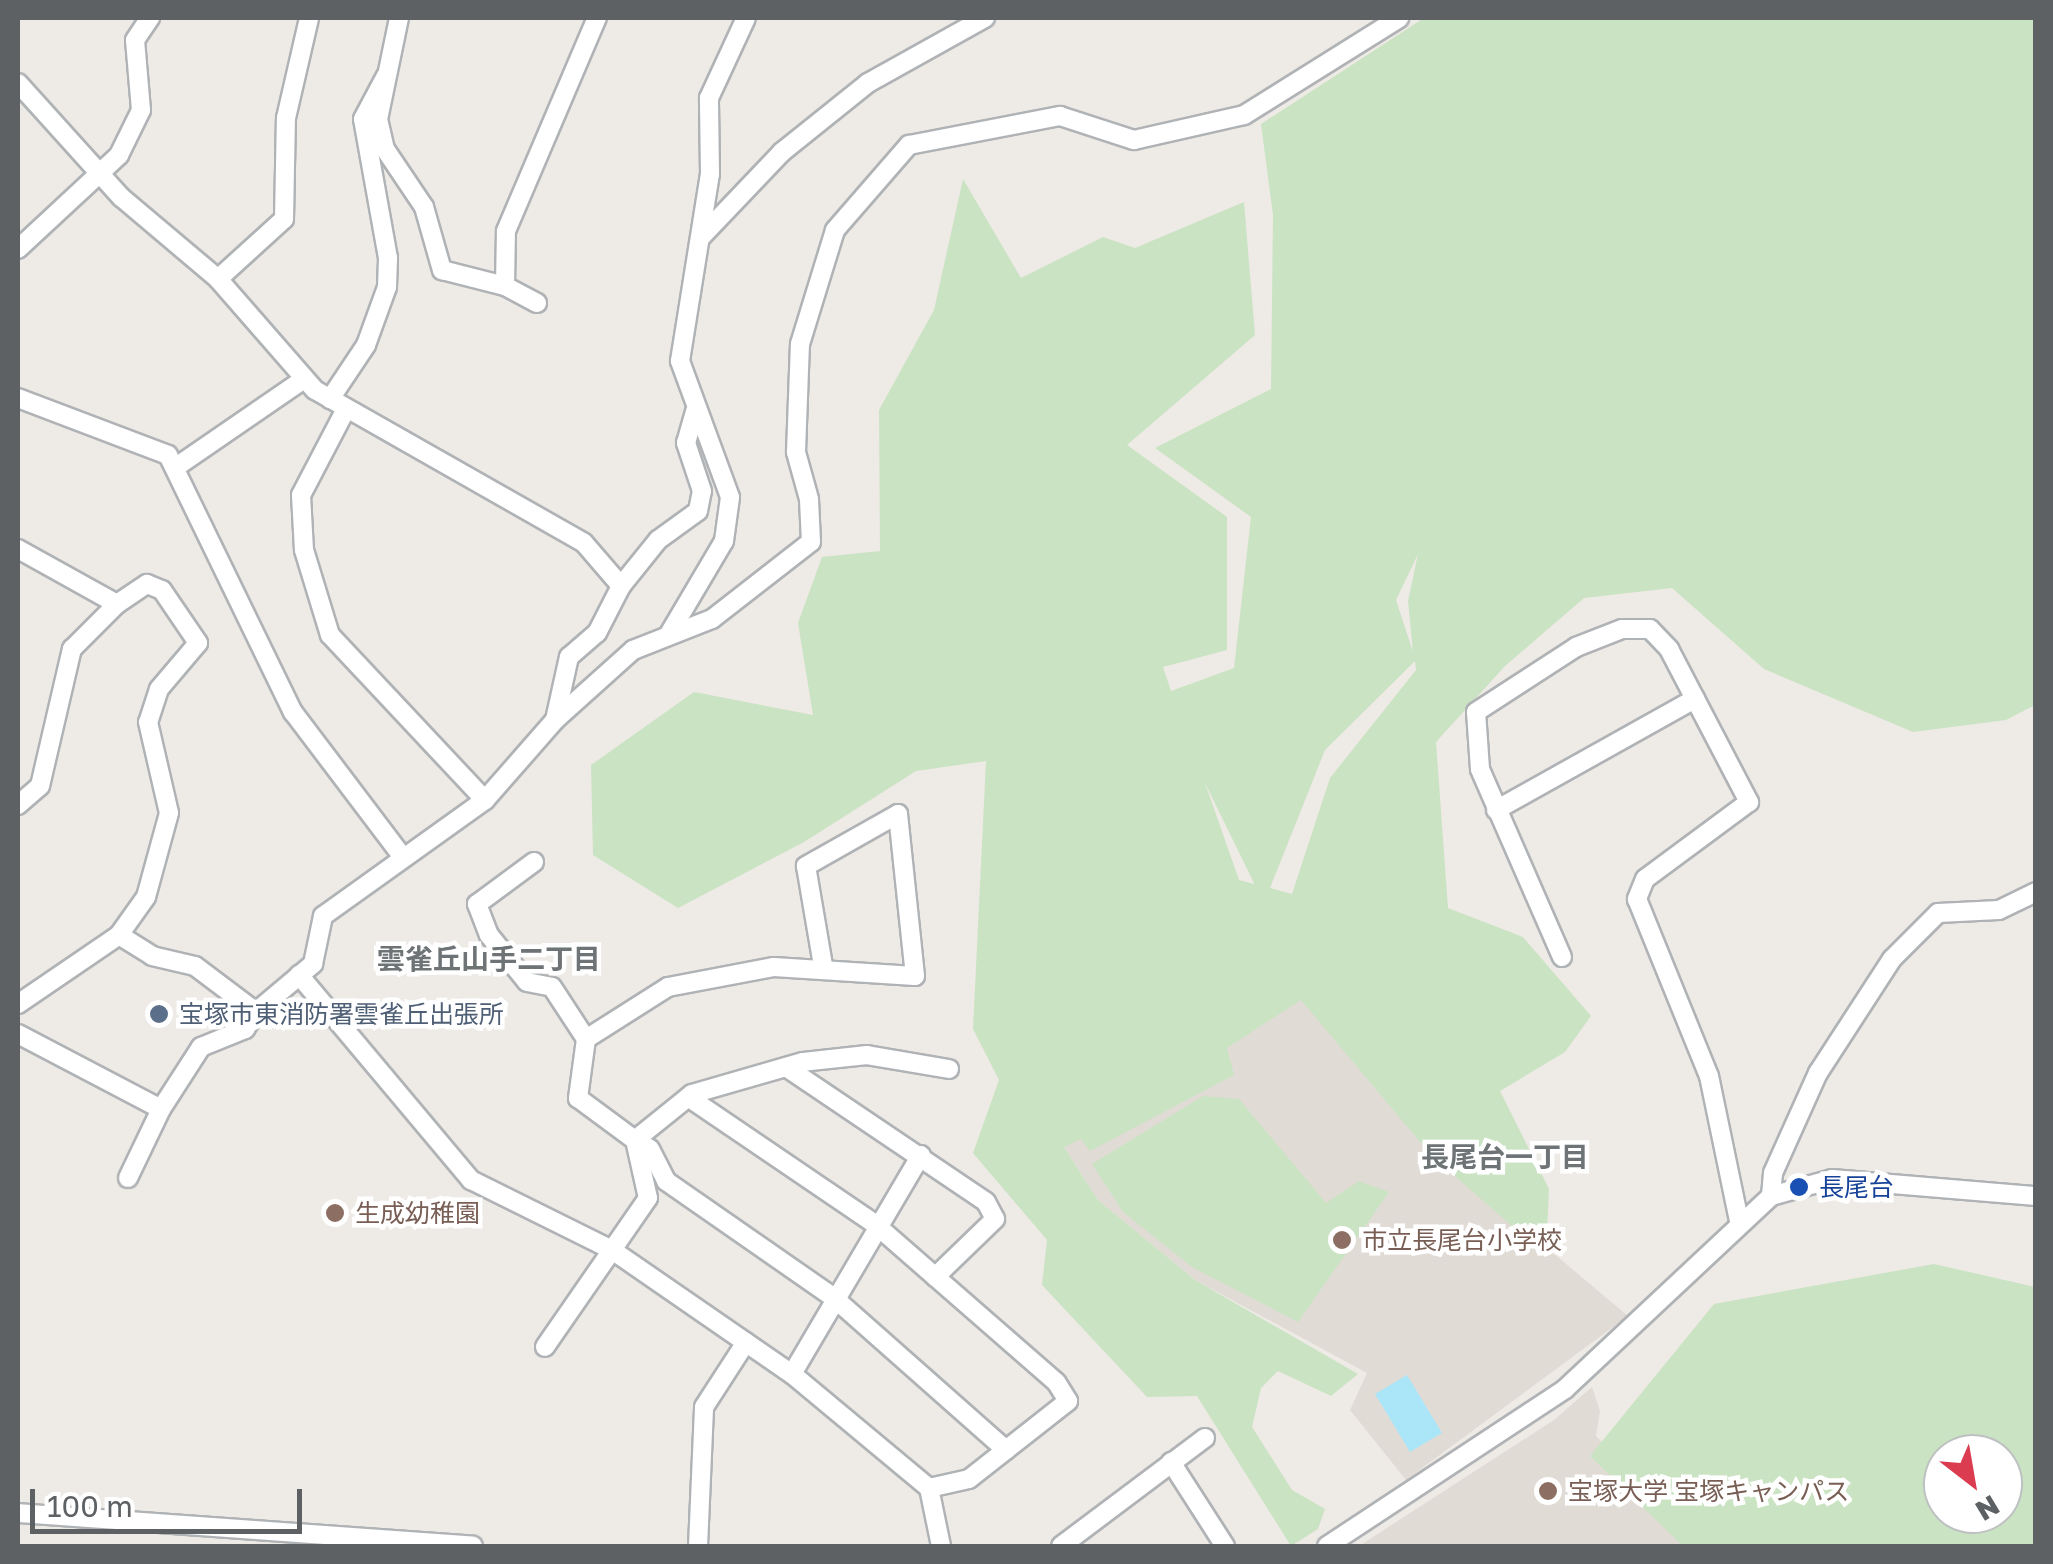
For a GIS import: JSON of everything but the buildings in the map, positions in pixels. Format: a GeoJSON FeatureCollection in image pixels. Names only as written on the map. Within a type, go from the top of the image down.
{"type":"FeatureCollection","features":[{"type":"Feature","properties":{"kind":"street"},"geometry":{"type":"LineString","coordinates":[[18,249],[104,175],[141,110],[135,40],[150,18]]}},
{"type":"Feature","properties":{"kind":"street"},"geometry":{"type":"LineString","coordinates":[[218,280],[284,219],[286,118],[309,18]]}},
{"type":"Feature","properties":{"kind":"street"},"geometry":{"type":"LineString","coordinates":[[399,18],[386,76],[380,138],[424,207],[442,270],[505,286],[537,302]]}},
{"type":"Feature","properties":{"kind":"street"},"geometry":{"type":"LineString","coordinates":[[505,286],[513,208],[597,18]]}},
{"type":"Feature","properties":{"kind":"street"},"geometry":{"type":"LineString","coordinates":[[669,634],[724,541],[730,497],[680,360],[710,174],[709,98],[746,18]]}},
{"type":"Feature","properties":{"kind":"street"},"geometry":{"type":"LineString","coordinates":[[702,236],[782,152],[868,83],[985,18]]}},
{"type":"Feature","properties":{"kind":"street"},"geometry":{"type":"LineString","coordinates":[[128,1178],[161,1110],[201,1047],[245,1029],[256,1012],[313,964],[323,916],[401,855],[485,800],[555,720],[632,650],[712,619],[812,542],[809,500],[796,452],[800,344],[835,230],[910,145],[1060,116],[1134,140],[1151,139],[1244,115],[1399,18]]}},
{"type":"Feature","properties":{"kind":"street"},"geometry":{"type":"LineString","coordinates":[[386,76],[363,119],[388,258],[388,287],[300,495],[304,550],[330,635],[485,800]]}},
{"type":"Feature","properties":{"kind":"street"},"geometry":{"type":"LineString","coordinates":[[18,83],[104,175],[218,280],[304,379],[338,404],[584,543],[621,586]]}},
{"type":"Feature","properties":{"kind":"street"},"geometry":{"type":"LineString","coordinates":[[176,467],[304,379]]}},
{"type":"Feature","properties":{"kind":"street"},"geometry":{"type":"LineString","coordinates":[[18,398],[94,430],[155,445],[176,467],[293,712],[401,855]]}},
{"type":"Feature","properties":{"kind":"street"},"geometry":{"type":"LineString","coordinates":[[555,720],[570,657],[596,633],[621,586],[658,540],[698,511],[702,491],[686,442],[696,411]]}},
{"type":"Feature","properties":{"kind":"street"},"geometry":{"type":"LineString","coordinates":[[18,549],[117,604]]}},
{"type":"Feature","properties":{"kind":"street"},"geometry":{"type":"LineString","coordinates":[[18,805],[40,786],[72,650],[117,604],[148,584],[162,590],[198,643],[159,689],[148,722],[169,813],[146,897],[119,935],[18,1004]]}},
{"type":"Feature","properties":{"kind":"street"},"geometry":{"type":"LineString","coordinates":[[1562,956],[1480,769],[1476,712],[1576,647],[1622,629],[1650,629],[1695,699],[1749,802],[1645,879],[1637,899],[1709,1076],[1740,1220]]}},
{"type":"Feature","properties":{"kind":"street"},"geometry":{"type":"LineString","coordinates":[[1496,810],[1695,699]]}},
{"type":"Feature","properties":{"kind":"street"},"geometry":{"type":"LineString","coordinates":[[586,1038],[668,988],[822,965],[915,976],[898,814],[806,866],[822,965]]}},
{"type":"Feature","properties":{"kind":"street"},"geometry":{"type":"LineString","coordinates":[[534,862],[477,904],[508,958],[527,982],[552,986],[586,1038],[578,1098],[650,1149],[666,1181],[833,1297],[1006,1450]]}},
{"type":"Feature","properties":{"kind":"street"},"geometry":{"type":"LineString","coordinates":[[1771,1196],[1773,1173],[1818,1072],[1892,960],[1938,913],[1999,910],[2036,892]]}},
{"type":"Feature","properties":{"kind":"street"},"geometry":{"type":"LineString","coordinates":[[119,935],[152,956],[195,966],[256,1012]]}},
{"type":"Feature","properties":{"kind":"street"},"geometry":{"type":"LineString","coordinates":[[300,976],[471,1180],[612,1250],[792,1374],[929,1488],[941,1546]]}},
{"type":"Feature","properties":{"kind":"street"},"geometry":{"type":"LineString","coordinates":[[18,1034],[161,1110]]}},
{"type":"Feature","properties":{"kind":"street"},"geometry":{"type":"LineString","coordinates":[[635,1140],[688,1098],[786,1067],[868,1056],[948,1070]]}},
{"type":"Feature","properties":{"kind":"street"},"geometry":{"type":"LineString","coordinates":[[786,1067],[986,1202],[995,1219],[936,1277]]}},
{"type":"Feature","properties":{"kind":"street"},"geometry":{"type":"LineString","coordinates":[[688,1098],[875,1224],[1056,1382],[1068,1400],[969,1480],[929,1488]]}},
{"type":"Feature","properties":{"kind":"street"},"geometry":{"type":"LineString","coordinates":[[546,1348],[648,1198],[635,1140]]}},
{"type":"Feature","properties":{"kind":"street"},"geometry":{"type":"LineString","coordinates":[[792,1374],[875,1224],[921,1155]]}},
{"type":"Feature","properties":{"kind":"street"},"geometry":{"type":"LineString","coordinates":[[1327,1546],[1565,1388],[1740,1220],[1771,1196],[1832,1180],[2036,1196]]}},
{"type":"Feature","properties":{"kind":"street"},"geometry":{"type":"LineString","coordinates":[[698,1546],[704,1407],[746,1342]]}},
{"type":"Feature","properties":{"kind":"street"},"geometry":{"type":"LineString","coordinates":[[1060,1546],[1205,1438]]}},
{"type":"Feature","properties":{"kind":"street"},"geometry":{"type":"LineString","coordinates":[[1171,1462],[1225,1546]]}},
{"type":"Feature","properties":{"kind":"street"},"geometry":{"type":"LineString","coordinates":[[18,1513],[472,1546]]}},
{"type":"Feature","properties":{"kind":"shaded area","name":"市立長尾台小学校"},"geometry":{"type":"Polygon","coordinates":[[[1292,984],[1446,1163],[1628,1316],[1406,1480],[1350,1410],[1367,1373],[1195,1280],[1098,1200],[1064,1147],[1292,984]]]}},
{"type":"Feature","properties":{"kind":"shaded area","name":"宝塚大学 宝塚キャンパス"},"geometry":{"type":"Polygon","coordinates":[[[1592,1387],[1600,1411],[1596,1436],[1708,1546],[1359,1546],[1554,1420],[1592,1387]]]}},
{"type":"Feature","properties":{"kind":"green space"},"geometry":{"type":"Polygon","coordinates":[[[1424,18],[2035,18],[2035,705],[2006,720],[1913,732],[1764,669],[1672,588],[1584,598],[1505,666],[1436,742],[1448,908],[1523,937],[1591,1016],[1565,1052],[1500,1091],[1549,1189],[1546,1256],[1431,1155],[1301,1000],[1227,1048],[1234,1075],[1090,1151],[1081,1139],[1064,1147],[1098,1200],[1195,1280],[1358,1374],[1331,1396],[1278,1371],[1261,1388],[1252,1427],[1292,1490],[1325,1509],[1318,1529],[1291,1546],[1197,1396],[1147,1397],[1042,1285],[1047,1240],[973,1153],[999,1080],[973,1029],[986,761],[916,771],[804,842],[678,908],[593,855],[591,765],[694,692],[813,715],[798,623],[822,557],[880,551],[879,410],[934,310],[963,179],[1021,278],[1103,237],[1135,248],[1244,202],[1255,335],[1127,445],[1227,517],[1227,650],[1163,667],[1171,691],[1234,668],[1251,517],[1155,448],[1271,389],[1273,215],[1261,124],[1424,18]],[[1418,554],[1396,600],[1413,652],[1408,601],[1418,554]],[[1415,661],[1325,750],[1270,888],[1292,894],[1330,778],[1416,670],[1415,661]],[[1205,783],[1239,880],[1254,884],[1205,783]]]}},
{"type":"Feature","properties":{"kind":"green space"},"geometry":{"type":"Polygon","coordinates":[[[1203,1096],[1239,1099],[1326,1203],[1359,1181],[1389,1192],[1298,1322],[1192,1267],[1123,1212],[1092,1164],[1203,1096]]]}},
{"type":"Feature","properties":{"kind":"green space"},"geometry":{"type":"Polygon","coordinates":[[[1934,1264],[2035,1287],[2035,1546],[1683,1546],[1590,1456],[1714,1304],[1934,1264]]]}},
{"type":"Feature","properties":{"kind":"water"},"geometry":{"type":"Polygon","coordinates":[[[1407,1375],[1442,1433],[1410,1452],[1375,1394],[1407,1375]]]}},
{"type":"Feature","properties":{"kind":"place","name":"宝塚市東消防署雲雀丘出張所"},"geometry":{"type":"Point","coordinates":[159,1014]}},
{"type":"Feature","properties":{"kind":"place","name":"長尾台"},"geometry":{"type":"Point","coordinates":[1799,1187]}},
{"type":"Feature","properties":{"kind":"place","name":"生成幼稚園"},"geometry":{"type":"Point","coordinates":[335,1213]}},
{"type":"Feature","properties":{"kind":"place","name":"市立長尾台小学校"},"geometry":{"type":"Point","coordinates":[1342,1240]}},
{"type":"Feature","properties":{"kind":"place","name":"宝塚大学 宝塚キャンパス"},"geometry":{"type":"Point","coordinates":[1548,1491]}},
{"type":"Feature","properties":{"kind":"district","name":"雲雀丘山手二丁目"},"geometry":{"type":"Point","coordinates":[489,959]}},
{"type":"Feature","properties":{"kind":"district","name":"長尾台一丁目"},"geometry":{"type":"Point","coordinates":[1505,1157]}}]}
